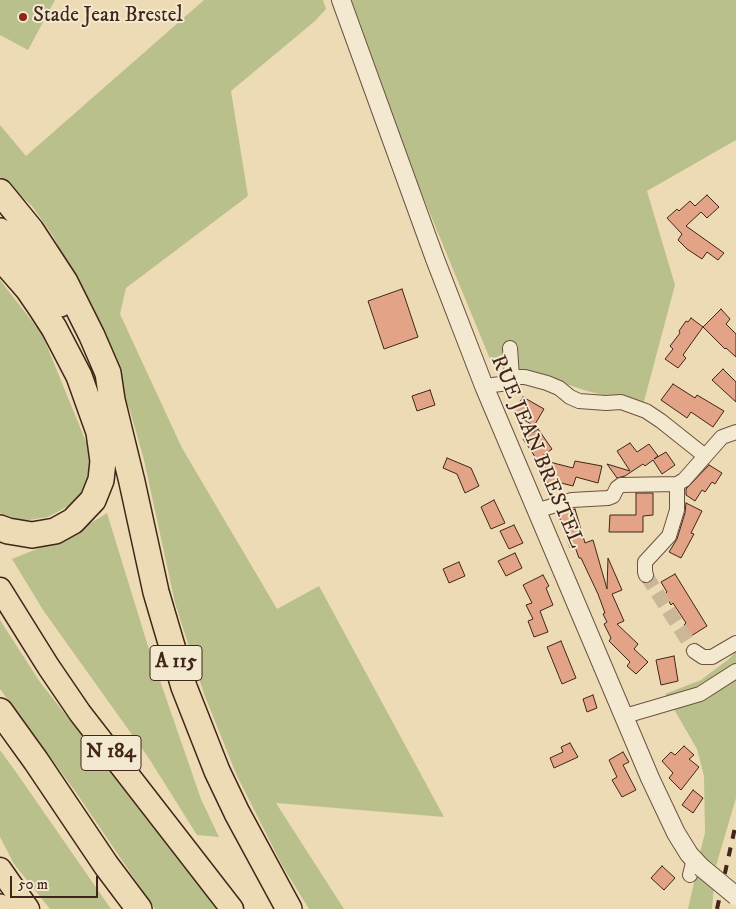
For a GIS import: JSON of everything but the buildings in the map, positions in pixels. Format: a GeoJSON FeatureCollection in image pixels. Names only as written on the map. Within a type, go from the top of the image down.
{"type":"FeatureCollection","features":[{"type":"Feature","properties":{"kind":"highway"},"geometry":{"type":"LineString","coordinates":[[0,192],[48,256],[79,309],[108,373],[112,400]]}},
{"type":"Feature","properties":{"kind":"highway","name":"A 115"},"geometry":{"type":"LineString","coordinates":[[0,231],[39,274],[66,313],[90,357],[102,389],[112,400],[156,592],[184,687],[217,771],[237,813],[289,909]]}},
{"type":"Feature","properties":{"kind":"highway"},"geometry":{"type":"LineString","coordinates":[[0,257],[28,288],[79,376],[99,432],[104,461],[101,480],[93,500],[73,521],[55,531],[32,535],[15,533],[0,528]]}},
{"type":"Feature","properties":{"kind":"highway","name":"N 184"},"geometry":{"type":"LineString","coordinates":[[0,589],[80,713],[232,909]]}},
{"type":"Feature","properties":{"kind":"highway"},"geometry":{"type":"LineString","coordinates":[[0,712],[36,761],[106,865],[139,909]]}},
{"type":"Feature","properties":{"kind":"highway"},"geometry":{"type":"LineString","coordinates":[[0,869],[28,909]]}},
{"type":"Feature","properties":{"kind":"highway"},"geometry":{"type":"LineString","coordinates":[[0,903],[2,908]]}},
{"type":"Feature","properties":{"kind":"street","name":"RUE JEAN BRESTEL"},"geometry":{"type":"LineString","coordinates":[[341,0],[434,259],[484,386],[664,808],[695,867],[736,896]]}},
{"type":"Feature","properties":{"kind":"street"},"geometry":{"type":"LineString","coordinates":[[484,386],[508,382],[512,377],[510,348]]}},
{"type":"Feature","properties":{"kind":"street"},"geometry":{"type":"LineString","coordinates":[[512,377],[525,377],[547,383],[559,388],[570,397],[579,401],[621,402],[646,411],[661,420],[705,456]]}},
{"type":"Feature","properties":{"kind":"street"},"geometry":{"type":"LineString","coordinates":[[536,511],[572,500],[608,498],[613,496],[617,488],[621,486],[677,484],[684,480],[722,437],[736,432]]}},
{"type":"Feature","properties":{"kind":"street"},"geometry":{"type":"LineString","coordinates":[[646,575],[645,562],[669,536],[677,510],[677,484]]}},
{"type":"Feature","properties":{"kind":"street"},"geometry":{"type":"LineString","coordinates":[[694,651],[703,657],[712,657],[736,643]]}},
{"type":"Feature","properties":{"kind":"street"},"geometry":{"type":"LineString","coordinates":[[625,716],[700,694],[736,671]]}},
{"type":"Feature","properties":{"kind":"green space","name":"Stade Jean Brestel"},"geometry":{"type":"Polygon","coordinates":[[[0,0],[55,0],[28,50],[0,35],[0,0]]]}},
{"type":"Feature","properties":{"kind":"green space"},"geometry":{"type":"Polygon","coordinates":[[[204,0],[323,0],[326,9],[315,21],[231,91],[248,196],[126,288],[120,314],[182,448],[277,609],[319,586],[444,817],[276,803],[344,909],[309,909],[283,867],[237,776],[204,694],[175,603],[144,460],[131,414],[115,369],[83,296],[53,236],[32,206],[0,177],[0,125],[26,156],[204,0]]]}},
{"type":"Feature","properties":{"kind":"green space"},"geometry":{"type":"Polygon","coordinates":[[[342,0],[736,0],[736,140],[647,191],[675,285],[643,405],[587,391],[490,359],[342,0]]]}},
{"type":"Feature","properties":{"kind":"green space"},"geometry":{"type":"Polygon","coordinates":[[[0,280],[42,334],[89,449],[90,472],[84,489],[68,506],[48,517],[22,521],[0,513],[0,280]]]}},
{"type":"Feature","properties":{"kind":"green space"},"geometry":{"type":"Polygon","coordinates":[[[107,513],[147,643],[201,799],[219,837],[197,835],[148,757],[43,610],[12,559],[71,535],[107,513]]]}},
{"type":"Feature","properties":{"kind":"green space"},"geometry":{"type":"Polygon","coordinates":[[[0,620],[40,682],[217,909],[155,909],[75,791],[0,689],[0,620]]]}},
{"type":"Feature","properties":{"kind":"green space"},"geometry":{"type":"Polygon","coordinates":[[[736,651],[736,798],[716,866],[700,853],[705,833],[704,776],[697,749],[665,694],[701,680],[730,658],[736,651]]]}},
{"type":"Feature","properties":{"kind":"green space"},"geometry":{"type":"Polygon","coordinates":[[[0,750],[111,909],[50,909],[14,864],[0,837],[0,750]]]}},
{"type":"Feature","properties":{"kind":"green space"},"geometry":{"type":"Polygon","coordinates":[[[696,873],[714,887],[712,909],[688,909],[696,873]]]}},
{"type":"Feature","properties":{"kind":"tunnel"},"geometry":{"type":"LineString","coordinates":[[646,575],[694,651]]}},
{"type":"Feature","properties":{"kind":"railway"},"geometry":{"type":"LineString","coordinates":[[717,909],[736,823]]}},
{"type":"Feature","properties":{"kind":"place","name":"Stade Jean Brestel"},"geometry":{"type":"Point","coordinates":[23,17]}}]}
